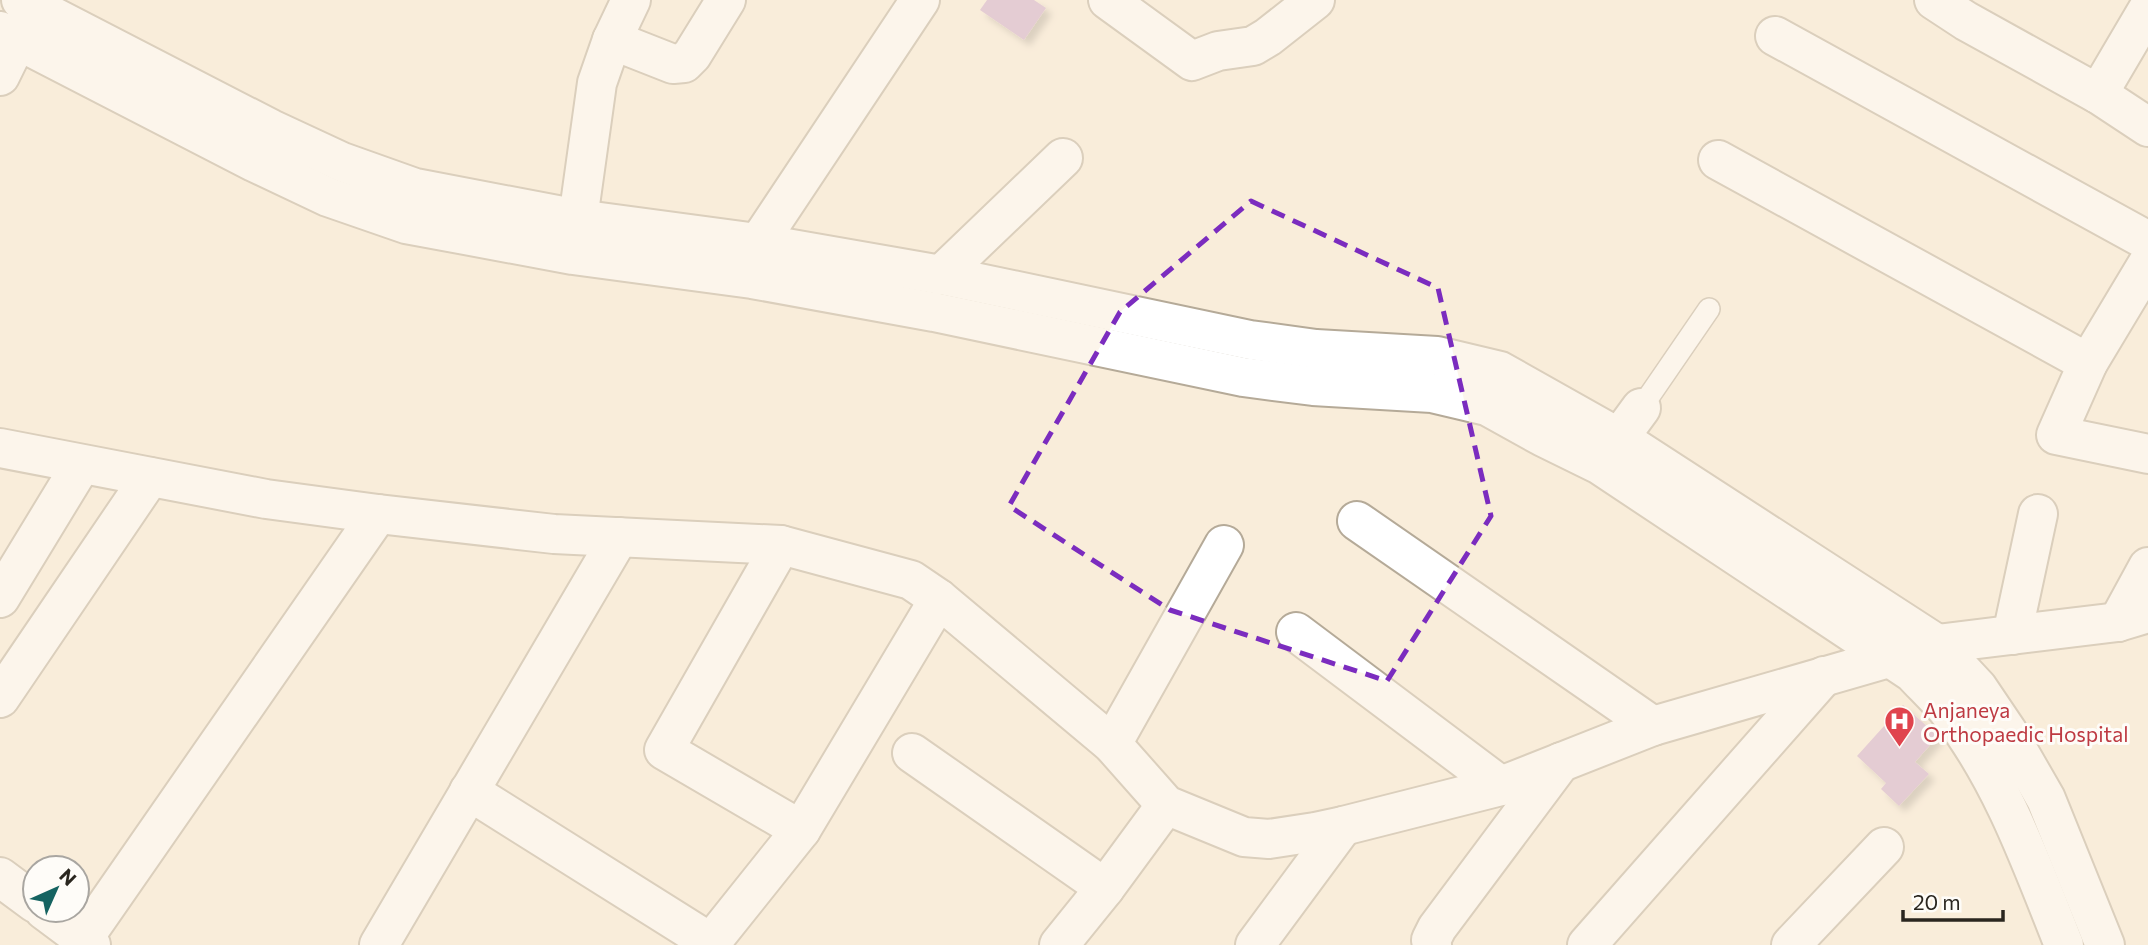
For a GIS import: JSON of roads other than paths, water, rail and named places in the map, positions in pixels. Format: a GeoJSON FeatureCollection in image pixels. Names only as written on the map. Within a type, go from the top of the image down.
{"type":"FeatureCollection","features":[{"type":"Feature","properties":{"kind":"street"},"geometry":{"type":"LineString","coordinates":[[578,219],[597,83],[612,40],[631,0]]}},
{"type":"Feature","properties":{"kind":"street"},"geometry":{"type":"LineString","coordinates":[[612,40],[673,64],[684,63],[692,55],[726,0]]}},
{"type":"Feature","properties":{"kind":"street"},"geometry":{"type":"LineString","coordinates":[[736,277],[920,0]]}},
{"type":"Feature","properties":{"kind":"street"},"geometry":{"type":"LineString","coordinates":[[1108,0],[1192,61],[1218,51],[1253,46],[1315,0]]}},
{"type":"Feature","properties":{"kind":"street"},"geometry":{"type":"LineString","coordinates":[[1934,0],[1973,10],[2148,127]]}},
{"type":"Feature","properties":{"kind":"street"},"geometry":{"type":"LineString","coordinates":[[0,76],[9,36],[28,4],[271,129],[342,162],[415,188],[578,219],[757,243],[942,275],[1250,340],[1316,349],[1437,356],[1500,370],[1630,423],[1937,645],[1979,688],[2046,799],[2105,945]]}},
{"type":"Feature","properties":{"kind":"street"},"geometry":{"type":"LineString","coordinates":[[2098,94],[2148,9]]}},
{"type":"Feature","properties":{"kind":"street"},"geometry":{"type":"LineString","coordinates":[[9,36],[254,162],[328,197],[405,224],[573,255],[736,277],[934,312],[1243,377],[1313,386],[1432,393],[1487,406],[1600,465],[1913,673],[1940,702],[1976,751],[2012,815],[2064,945]]}},
{"type":"Feature","properties":{"kind":"street"},"geometry":{"type":"LineString","coordinates":[[1774,36],[2148,241]]}},
{"type":"Feature","properties":{"kind":"street"},"geometry":{"type":"LineString","coordinates":[[942,275],[1063,158]]}},
{"type":"Feature","properties":{"kind":"street"},"geometry":{"type":"LineString","coordinates":[[1718,160],[2088,363]]}},
{"type":"Feature","properties":{"kind":"street"},"geometry":{"type":"LineString","coordinates":[[2148,263],[2088,363],[2056,435],[2148,454]]}},
{"type":"Feature","properties":{"kind":"street"},"geometry":{"type":"LineString","coordinates":[[1313,386],[1316,349]]}},
{"type":"Feature","properties":{"kind":"street"},"geometry":{"type":"LineString","coordinates":[[0,448],[266,499],[378,514],[554,534],[781,545],[911,580],[939,599],[1112,744],[1166,805],[1244,837],[1269,839],[1343,826],[1501,786],[1653,726],[1937,645],[2133,618],[2148,567]]}},
{"type":"Feature","properties":{"kind":"street"},"geometry":{"type":"LineString","coordinates":[[0,598],[81,465]]}},
{"type":"Feature","properties":{"kind":"street"},"geometry":{"type":"LineString","coordinates":[[0,698],[150,477]]}},
{"type":"Feature","properties":{"kind":"street"},"geometry":{"type":"LineString","coordinates":[[63,924],[87,942],[378,514]]}},
{"type":"Feature","properties":{"kind":"street"},"geometry":{"type":"LineString","coordinates":[[2012,635],[2038,514]]}},
{"type":"Feature","properties":{"kind":"street"},"geometry":{"type":"LineString","coordinates":[[1357,521],[1653,726]]}},
{"type":"Feature","properties":{"kind":"street"},"geometry":{"type":"LineString","coordinates":[[379,945],[619,537]]}},
{"type":"Feature","properties":{"kind":"street"},"geometry":{"type":"LineString","coordinates":[[781,545],[664,750],[801,830]]}},
{"type":"Feature","properties":{"kind":"street"},"geometry":{"type":"LineString","coordinates":[[1112,744],[1224,545]]}},
{"type":"Feature","properties":{"kind":"street"},"geometry":{"type":"LineString","coordinates":[[469,791],[710,944],[801,830],[939,599]]}},
{"type":"Feature","properties":{"kind":"street"},"geometry":{"type":"LineString","coordinates":[[1296,632],[1501,786]]}},
{"type":"Feature","properties":{"kind":"street"},"geometry":{"type":"LineString","coordinates":[[1587,945],[1824,676]]}},
{"type":"Feature","properties":{"kind":"street"},"geometry":{"type":"LineString","coordinates":[[912,753],[1105,888]]}},
{"type":"Feature","properties":{"kind":"street"},"geometry":{"type":"LineString","coordinates":[[1432,945],[1431,940],[1437,928],[1561,762]]}},
{"type":"Feature","properties":{"kind":"street"},"geometry":{"type":"LineString","coordinates":[[1059,945],[1166,805]]}},
{"type":"Feature","properties":{"kind":"street"},"geometry":{"type":"LineString","coordinates":[[1255,945],[1343,826]]}},
{"type":"Feature","properties":{"kind":"street"},"geometry":{"type":"LineString","coordinates":[[1791,945],[1884,847]]}},
{"type":"Feature","properties":{"kind":"street"},"geometry":{"type":"LineString","coordinates":[[0,877],[21,893]]}},
{"type":"Feature","properties":{"kind":"lane"},"geometry":{"type":"LineString","coordinates":[[1630,423],[1709,309]]}},
{"type":"Feature","properties":{"kind":"place","name":"Anjaneya Orthopaedic Hospital"},"geometry":{"type":"Point","coordinates":[1900,748]}}]}
